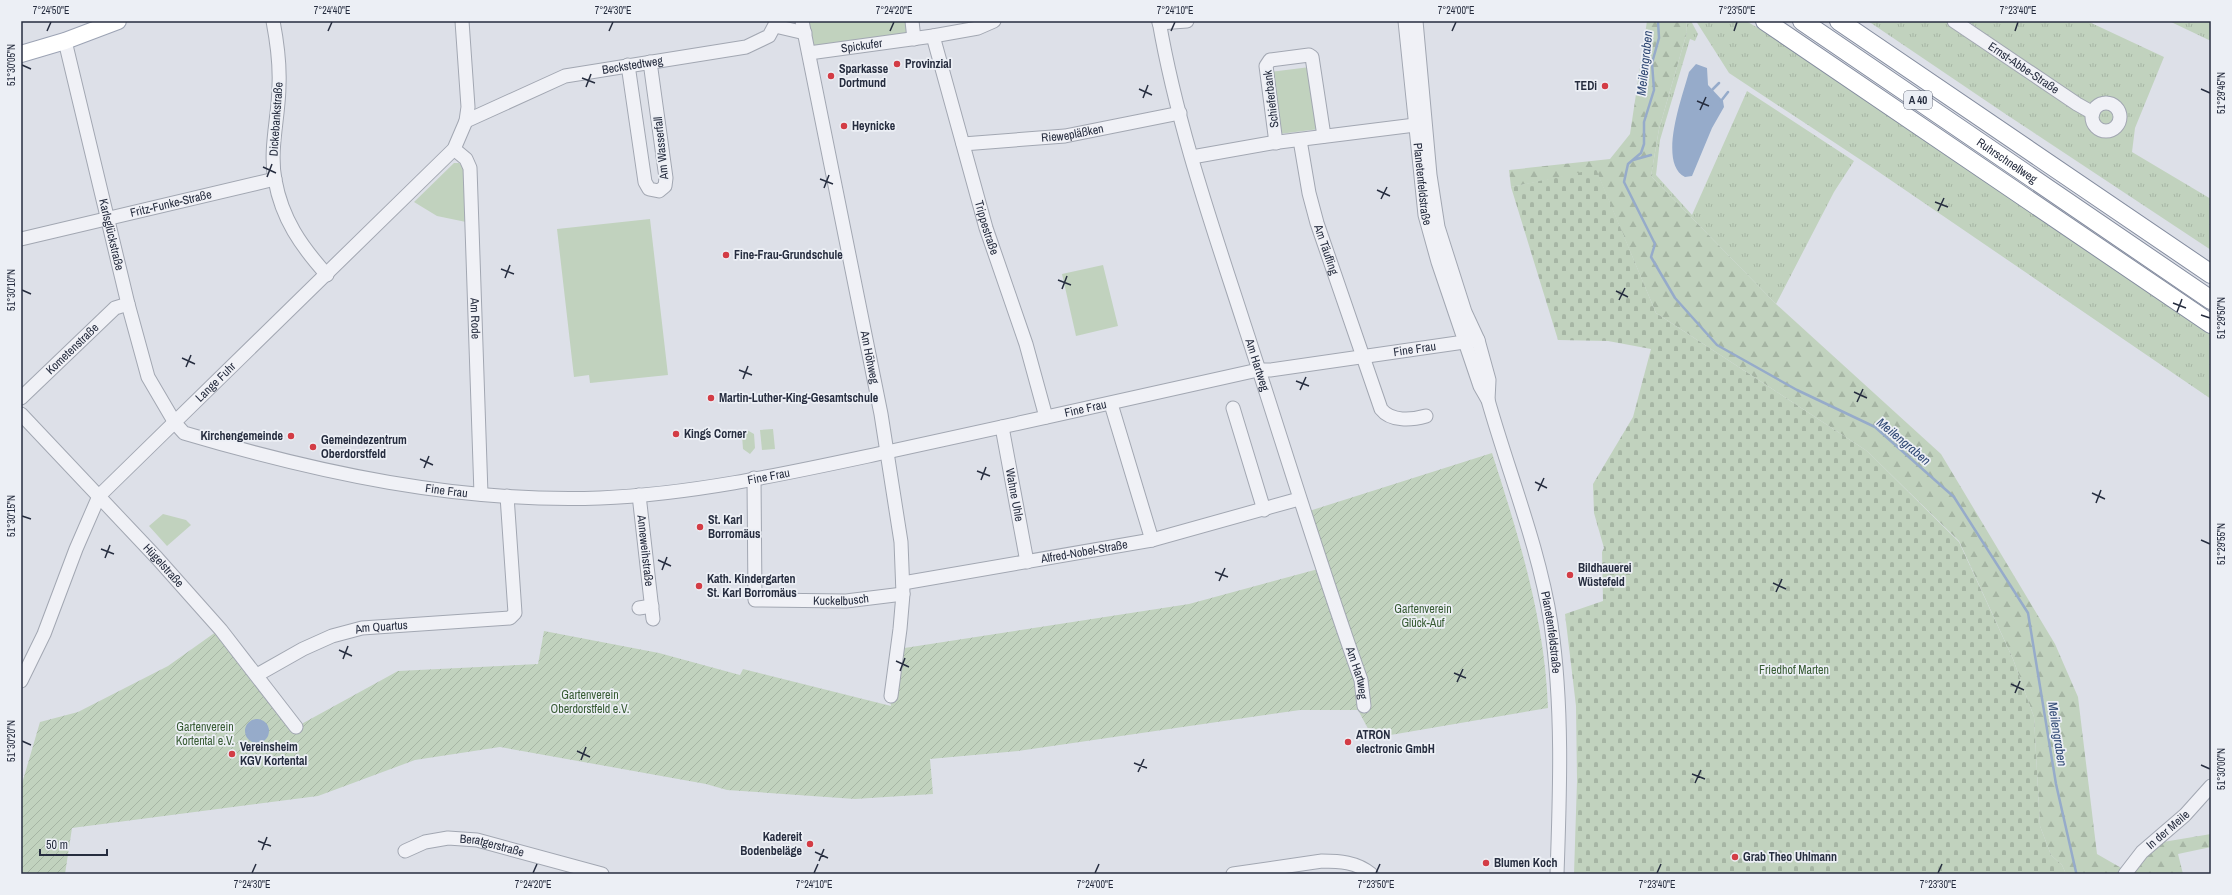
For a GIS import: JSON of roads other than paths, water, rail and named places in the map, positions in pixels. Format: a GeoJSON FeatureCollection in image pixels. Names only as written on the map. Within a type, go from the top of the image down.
{"type":"FeatureCollection","features":[{"type":"Feature","properties":{"kind":"highway"},"geometry":{"type":"LineString","coordinates":[[1766,21],[2211,324]]}},
{"type":"Feature","properties":{"kind":"highway","name":"Ruhrschnellweg"},"geometry":{"type":"LineString","coordinates":[[1802,21],[2211,300]]}},
{"type":"Feature","properties":{"kind":"highway","name":"Ruhrschnellweg"},"geometry":{"type":"LineString","coordinates":[[1839,21],[2211,274]]}},
{"type":"Feature","properties":{"kind":"highway"},"geometry":{"type":"LineString","coordinates":[[2139,226],[2211,261]]}},
{"type":"Feature","properties":{"kind":"main road"},"geometry":{"type":"LineString","coordinates":[[21,54],[65,41],[118,21]]}},
{"type":"Feature","properties":{"kind":"street","name":"Dickebankstraße"},"geometry":{"type":"LineString","coordinates":[[274,21],[279,85],[274,140],[274,179],[293,232],[302,246],[327,275]]}},
{"type":"Feature","properties":{"kind":"street"},"geometry":{"type":"LineString","coordinates":[[462,21],[467,87],[466,121]]}},
{"type":"Feature","properties":{"kind":"street"},"geometry":{"type":"LineString","coordinates":[[912,21],[914,39]]}},
{"type":"Feature","properties":{"kind":"street","name":"Spickufer"},"geometry":{"type":"LineString","coordinates":[[809,53],[933,36],[978,28],[994,21]]}},
{"type":"Feature","properties":{"kind":"street"},"geometry":{"type":"LineString","coordinates":[[1159,22],[1187,21]]}},
{"type":"Feature","properties":{"kind":"street","name":"Planetenfeldstraße"},"geometry":{"type":"LineString","coordinates":[[1405,21],[1422,197],[1429,233],[1472,341]]}},
{"type":"Feature","properties":{"kind":"street","name":"Planetenfeldstraße"},"geometry":{"type":"LineString","coordinates":[[1416,21],[1430,175],[1438,227],[1465,312],[1480,386],[1488,400],[1535,555],[1550,623],[1560,722],[1557,874]]}},
{"type":"Feature","properties":{"kind":"street","name":"Ernst-Abbe-Straße"},"geometry":{"type":"LineString","coordinates":[[1955,21],[2077,104],[2093,113]]}},
{"type":"Feature","properties":{"kind":"street","name":"Am Hartweg"},"geometry":{"type":"LineString","coordinates":[[1159,22],[1180,113],[1206,210],[1299,499],[1361,680],[1364,706]]}},
{"type":"Feature","properties":{"kind":"street","name":"Beckstedtweg"},"geometry":{"type":"LineString","coordinates":[[466,121],[565,76],[746,47],[769,36],[776,23],[804,27]]}},
{"type":"Feature","properties":{"kind":"street","name":"Am Höhweg"},"geometry":{"type":"LineString","coordinates":[[804,27],[888,452],[901,542],[903,589],[900,629],[891,696]]}},
{"type":"Feature","properties":{"kind":"street","name":"Trippestraße"},"geometry":{"type":"LineString","coordinates":[[933,36],[986,228],[1026,344],[1046,417]]}},
{"type":"Feature","properties":{"kind":"street","name":"Karlsglückstraße"},"geometry":{"type":"LineString","coordinates":[[65,41],[128,304],[148,378],[175,423]]}},
{"type":"Feature","properties":{"kind":"street","name":"Schieferbank"},"geometry":{"type":"LineString","coordinates":[[1276,143],[1266,66],[1270,60],[1309,55],[1312,57],[1324,136]]}},
{"type":"Feature","properties":{"kind":"street","name":"Am Wasserfall"},"geometry":{"type":"LineString","coordinates":[[628,65],[645,182],[649,190],[659,191],[665,186],[666,178],[650,62]]}},
{"type":"Feature","properties":{"kind":"street","name":"Riewepläßken"},"geometry":{"type":"LineString","coordinates":[[963,144],[1065,136],[1180,113]]}},
{"type":"Feature","properties":{"kind":"street","name":"Lange Fuhr"},"geometry":{"type":"LineString","coordinates":[[21,681],[44,634],[76,548],[99,496],[327,275],[454,149],[466,121]]}},
{"type":"Feature","properties":{"kind":"street","name":"Schieferbank"},"geometry":{"type":"LineString","coordinates":[[1192,157],[1324,136],[1415,125]]}},
{"type":"Feature","properties":{"kind":"street","name":"Am Täufling"},"geometry":{"type":"LineString","coordinates":[[1300,140],[1309,194],[1317,223],[1364,357]]}},
{"type":"Feature","properties":{"kind":"street","name":"Am Rode"},"geometry":{"type":"LineString","coordinates":[[454,149],[466,159],[470,168],[481,494]]}},
{"type":"Feature","properties":{"kind":"street","name":"Fritz-Funke-Straße"},"geometry":{"type":"LineString","coordinates":[[21,239],[274,179]]}},
{"type":"Feature","properties":{"kind":"street","name":"Kometenstraße"},"geometry":{"type":"LineString","coordinates":[[21,398],[115,308],[128,304]]}},
{"type":"Feature","properties":{"kind":"street","name":"Fine Frau"},"geometry":{"type":"LineString","coordinates":[[175,423],[184,433],[327,472],[421,488],[507,496],[573,498],[639,495],[754,478],[888,452],[1111,404],[1258,370],[1270,370],[1472,341]]}},
{"type":"Feature","properties":{"kind":"street"},"geometry":{"type":"LineString","coordinates":[[1364,357],[1384,413],[1412,420],[1426,416]]}},
{"type":"Feature","properties":{"kind":"street"},"geometry":{"type":"LineString","coordinates":[[1111,404],[1152,540]]}},
{"type":"Feature","properties":{"kind":"street"},"geometry":{"type":"LineString","coordinates":[[1232,408],[1264,510]]}},
{"type":"Feature","properties":{"kind":"street","name":"Hügelstraße"},"geometry":{"type":"LineString","coordinates":[[23,420],[99,496],[221,630],[296,727]]}},
{"type":"Feature","properties":{"kind":"street","name":"Wahne Uhle"},"geometry":{"type":"LineString","coordinates":[[1002,427],[1027,562]]}},
{"type":"Feature","properties":{"kind":"street","name":"Kuckelbusch"},"geometry":{"type":"LineString","coordinates":[[754,478],[753,585],[755,600],[846,601],[903,589]]}},
{"type":"Feature","properties":{"kind":"street","name":"Anneweihstraße"},"geometry":{"type":"LineString","coordinates":[[639,495],[648,611]]}},
{"type":"Feature","properties":{"kind":"street","name":"Am Quartus"},"geometry":{"type":"LineString","coordinates":[[256,675],[303,649],[332,636],[362,628],[510,618],[515,613],[507,496]]}},
{"type":"Feature","properties":{"kind":"street","name":"Alfred-Nobel-Straße"},"geometry":{"type":"LineString","coordinates":[[903,589],[1027,562],[1152,540],[1299,499]]}},
{"type":"Feature","properties":{"kind":"street","name":"In der Meile"},"geometry":{"type":"LineString","coordinates":[[2125,874],[2142,852],[2185,815],[2211,786]]}},
{"type":"Feature","properties":{"kind":"street","name":"Beratgerstraße"},"geometry":{"type":"LineString","coordinates":[[405,851],[425,842],[448,838],[478,840],[602,874]]}},
{"type":"Feature","properties":{"kind":"street"},"geometry":{"type":"LineString","coordinates":[[1233,874],[1322,861],[1335,861],[1349,863],[1371,874]]}},
{"type":"Feature","properties":{"kind":"water"},"geometry":{"type":"Polygon","coordinates":[[[1696,64],[1707,68],[1708,85],[1723,101],[1724,107],[1712,128],[1692,176],[1685,177],[1677,169],[1673,158],[1672,144],[1674,128],[1689,72],[1696,64]]]}},
{"type":"Feature","properties":{"kind":"water"},"geometry":{"type":"Polygon","coordinates":[[[257,719],[265,723],[269,731],[265,739],[257,743],[249,739],[245,731],[249,723],[257,719]]]}},
{"type":"Feature","properties":{"kind":"waterway","name":"Meilengraben"},"geometry":{"type":"LineString","coordinates":[[1658,21],[1659,38],[1652,63],[1654,90],[1644,122],[1644,144],[1641,153],[1628,164],[1624,182],[1655,244],[1651,257],[1675,298],[1717,345],[1797,390],[1875,427],[1954,497],[2028,613],[2056,784],[2076,872]]}},
{"type":"Feature","properties":{"kind":"waterway"},"geometry":{"type":"LineString","coordinates":[[1711,91],[1719,83]]}},
{"type":"Feature","properties":{"kind":"waterway"},"geometry":{"type":"LineString","coordinates":[[1721,101],[1728,92]]}},
{"type":"Feature","properties":{"kind":"waterway"},"geometry":{"type":"LineString","coordinates":[[1633,160],[1651,155]]}},
{"type":"Feature","properties":{"kind":"place","name":"Provinzial"},"geometry":{"type":"Point","coordinates":[897,64]}},
{"type":"Feature","properties":{"kind":"place","name":"Sparkasse Dortmund"},"geometry":{"type":"Point","coordinates":[831,76]}},
{"type":"Feature","properties":{"kind":"place","name":"TEDi"},"geometry":{"type":"Point","coordinates":[1605,86]}},
{"type":"Feature","properties":{"kind":"place","name":"Heynicke"},"geometry":{"type":"Point","coordinates":[844,126]}},
{"type":"Feature","properties":{"kind":"place","name":"Fine-Frau-Grundschule"},"geometry":{"type":"Point","coordinates":[726,255]}},
{"type":"Feature","properties":{"kind":"place","name":"Martin-Luther-King-Gesamtschule"},"geometry":{"type":"Point","coordinates":[711,398]}},
{"type":"Feature","properties":{"kind":"place","name":"King´s Corner"},"geometry":{"type":"Point","coordinates":[676,434]}},
{"type":"Feature","properties":{"kind":"place","name":"Kirchengemeinde"},"geometry":{"type":"Point","coordinates":[291,436]}},
{"type":"Feature","properties":{"kind":"place","name":"Gemeindezentrum Oberdorstfeld"},"geometry":{"type":"Point","coordinates":[313,447]}},
{"type":"Feature","properties":{"kind":"place","name":"St. Karl Borromäus"},"geometry":{"type":"Point","coordinates":[700,527]}},
{"type":"Feature","properties":{"kind":"place","name":"Bildhauerei Wüstefeld"},"geometry":{"type":"Point","coordinates":[1570,575]}},
{"type":"Feature","properties":{"kind":"place","name":"Kath. Kindergarten St. Karl Borromäus"},"geometry":{"type":"Point","coordinates":[699,586]}},
{"type":"Feature","properties":{"kind":"place","name":"ATRON electronic GmbH"},"geometry":{"type":"Point","coordinates":[1348,742]}},
{"type":"Feature","properties":{"kind":"place","name":"Vereinsheim KGV Kortental"},"geometry":{"type":"Point","coordinates":[232,754]}},
{"type":"Feature","properties":{"kind":"place","name":"Kadereit Bodenbeläge"},"geometry":{"type":"Point","coordinates":[810,844]}},
{"type":"Feature","properties":{"kind":"place","name":"Grab Theo Uhlmann"},"geometry":{"type":"Point","coordinates":[1735,857]}},
{"type":"Feature","properties":{"kind":"place","name":"Blumen Koch"},"geometry":{"type":"Point","coordinates":[1486,863]}},
{"type":"Feature","properties":{"kind":"park label","name":"Gartenverein Glück-Auf"},"geometry":{"type":"Point","coordinates":[1423,616]}},
{"type":"Feature","properties":{"kind":"park label","name":"Friedhof Marten"},"geometry":{"type":"Point","coordinates":[1794,670]}},
{"type":"Feature","properties":{"kind":"park label","name":"Gartenverein Oberdorstfeld e.V."},"geometry":{"type":"Point","coordinates":[590,702]}},
{"type":"Feature","properties":{"kind":"park label","name":"Gartenverein Kortental e.V."},"geometry":{"type":"Point","coordinates":[205,734]}}]}
